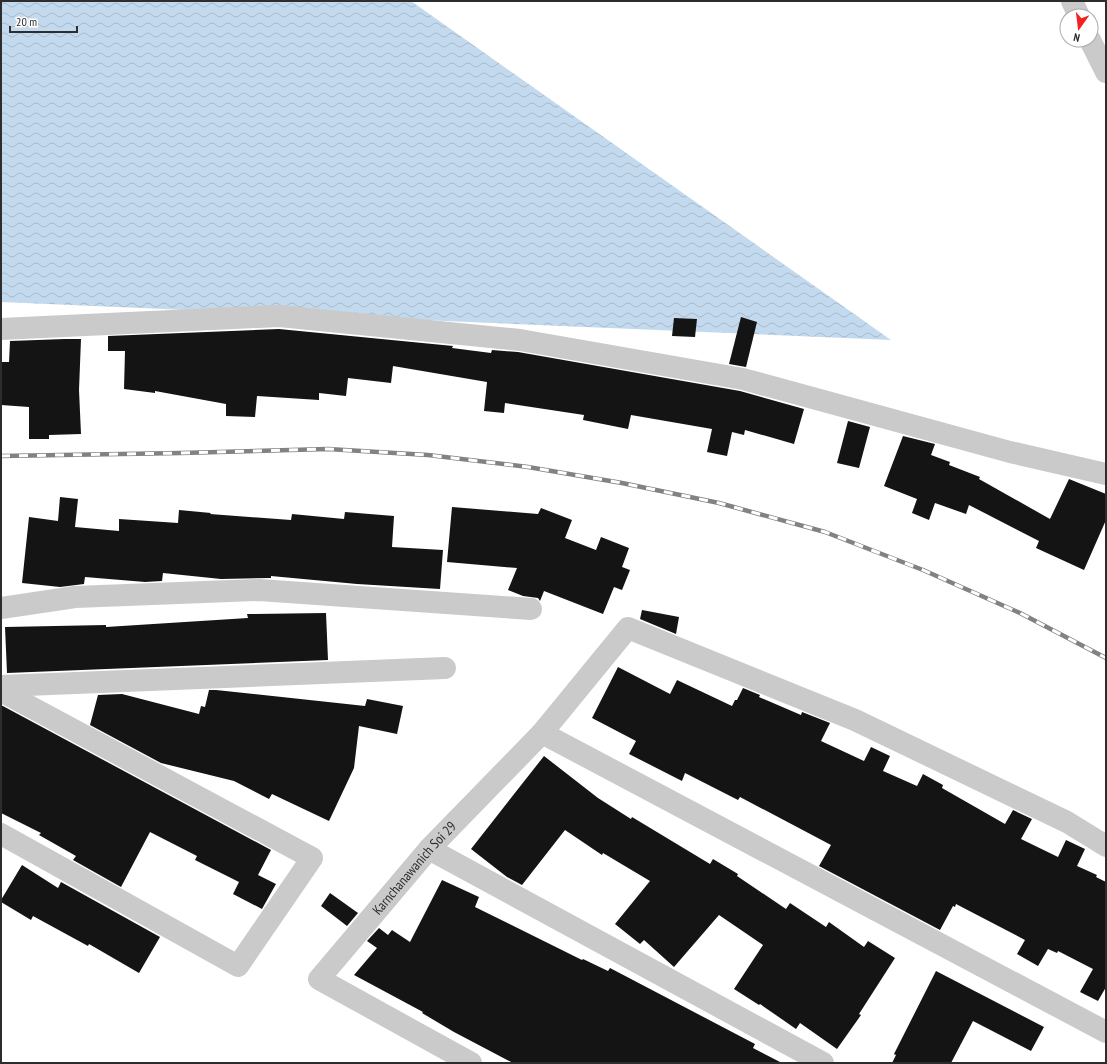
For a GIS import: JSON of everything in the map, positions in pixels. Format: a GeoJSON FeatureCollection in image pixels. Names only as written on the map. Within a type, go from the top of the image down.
{"type":"FeatureCollection","features":[{"type":"Feature","properties":{"kind":"street"},"geometry":{"type":"LineString","coordinates":[[1094,48],[1106,72]]}},
{"type":"Feature","properties":{"kind":"street"},"geometry":{"type":"LineString","coordinates":[[1,329],[279,316],[520,340],[743,379],[1010,452],[1106,474]]}},
{"type":"Feature","properties":{"kind":"street"},"geometry":{"type":"LineString","coordinates":[[1,608],[75,597],[259,590],[531,608]]}},
{"type":"Feature","properties":{"kind":"street","name":"Karnchanawanich Soi 29"},"geometry":{"type":"LineString","coordinates":[[471,1063],[319,979],[429,849],[542,733],[628,628],[854,720],[1067,822],[1106,846]]}},
{"type":"Feature","properties":{"kind":"street"},"geometry":{"type":"LineString","coordinates":[[1,686],[445,668]]}},
{"type":"Feature","properties":{"kind":"street"},"geometry":{"type":"LineString","coordinates":[[1,691],[312,858],[238,966],[1,834]]}},
{"type":"Feature","properties":{"kind":"street"},"geometry":{"type":"LineString","coordinates":[[542,733],[1106,1032]]}},
{"type":"Feature","properties":{"kind":"street"},"geometry":{"type":"LineString","coordinates":[[429,849],[823,1063]]}},
{"type":"Feature","properties":{"kind":"water"},"geometry":{"type":"Polygon","coordinates":[[[1,1],[411,1],[891,340],[1,302],[1,1]]]}},
{"type":"Feature","properties":{"kind":"building"},"geometry":{"type":"Polygon","coordinates":[[[741,317],[757,322],[746,367],[729,364],[741,317]]]}},
{"type":"Feature","properties":{"kind":"building"},"geometry":{"type":"Polygon","coordinates":[[[674,318],[697,319],[695,337],[672,336],[674,318]]]}},
{"type":"Feature","properties":{"kind":"building"},"geometry":{"type":"Polygon","coordinates":[[[279,329],[453,346],[452,348],[491,353],[492,350],[518,352],[740,391],[804,409],[794,444],[745,430],[744,435],[732,432],[727,456],[707,452],[712,429],[631,415],[628,429],[583,420],[584,415],[505,403],[504,413],[484,411],[487,382],[393,366],[391,383],[348,378],[346,396],[319,393],[319,400],[257,396],[255,417],[226,416],[226,404],[155,391],[155,393],[124,389],[125,351],[108,351],[108,336],[279,329]]]}},
{"type":"Feature","properties":{"kind":"building"},"geometry":{"type":"Polygon","coordinates":[[[81,339],[79,390],[81,434],[49,435],[49,439],[29,439],[29,407],[1,405],[1,362],[9,362],[10,341],[81,339]]]}},
{"type":"Feature","properties":{"kind":"building"},"geometry":{"type":"Polygon","coordinates":[[[848,421],[870,427],[859,468],[837,463],[848,421]]]}},
{"type":"Feature","properties":{"kind":"building"},"geometry":{"type":"Polygon","coordinates":[[[903,436],[935,444],[931,455],[950,462],[949,465],[980,477],[979,479],[1050,519],[1069,479],[1106,494],[1106,520],[1084,570],[1036,548],[1039,541],[969,505],[966,514],[935,503],[929,520],[912,513],[917,499],[884,486],[903,436]]]}},
{"type":"Feature","properties":{"kind":"building"},"geometry":{"type":"Polygon","coordinates":[[[60,497],[78,499],[75,527],[119,531],[119,519],[178,523],[179,510],[211,513],[210,514],[291,520],[292,514],[344,519],[345,512],[394,516],[392,547],[443,550],[440,589],[357,584],[271,576],[271,578],[221,579],[163,573],[162,581],[145,582],[85,577],[84,584],[60,587],[22,583],[29,517],[58,521],[60,497]]]}},
{"type":"Feature","properties":{"kind":"building"},"geometry":{"type":"Polygon","coordinates":[[[452,507],[538,514],[541,508],[572,520],[565,538],[596,550],[601,537],[629,548],[622,567],[630,570],[622,590],[614,587],[603,614],[544,591],[540,601],[538,598],[523,596],[508,590],[517,568],[447,562],[452,507]]]}},
{"type":"Feature","properties":{"kind":"building"},"geometry":{"type":"Polygon","coordinates":[[[642,610],[679,617],[676,634],[640,619],[642,610]]]}},
{"type":"Feature","properties":{"kind":"building"},"geometry":{"type":"Polygon","coordinates":[[[326,613],[328,660],[7,673],[5,627],[106,625],[106,627],[248,618],[247,614],[326,613]]]}},
{"type":"Feature","properties":{"kind":"building"},"geometry":{"type":"Polygon","coordinates":[[[618,667],[670,694],[677,680],[732,706],[743,688],[760,695],[759,697],[801,715],[802,712],[830,723],[821,741],[864,761],[871,747],[890,756],[883,771],[917,786],[923,774],[943,785],[942,788],[1005,824],[1013,810],[1032,819],[1021,839],[1058,857],[1066,840],[1085,849],[1077,866],[1097,875],[1096,877],[1106,882],[1106,987],[1098,1001],[1080,992],[1093,969],[1058,951],[1057,953],[1048,949],[1038,966],[1017,954],[1025,940],[956,904],[955,907],[953,906],[940,930],[819,866],[831,845],[740,797],[738,800],[685,773],[682,781],[629,754],[636,741],[592,718],[618,667]]]}},
{"type":"Feature","properties":{"kind":"building"},"geometry":{"type":"Polygon","coordinates":[[[209,690],[365,706],[367,699],[403,706],[397,734],[359,726],[354,768],[329,821],[272,794],[269,799],[234,781],[161,763],[90,725],[98,695],[122,694],[199,714],[201,706],[205,707],[209,690]]]}},
{"type":"Feature","properties":{"kind":"building"},"geometry":{"type":"Polygon","coordinates":[[[1,705],[271,850],[258,875],[276,884],[262,909],[233,894],[239,882],[195,860],[197,856],[150,832],[121,887],[73,860],[76,856],[39,835],[41,833],[1,813],[1,705]]]}},
{"type":"Feature","properties":{"kind":"building"},"geometry":{"type":"Polygon","coordinates":[[[544,756],[598,798],[631,819],[632,817],[710,864],[713,859],[738,874],[737,876],[786,909],[790,903],[826,927],[829,922],[864,947],[868,941],[895,958],[859,1014],[861,1015],[837,1049],[800,1023],[796,1029],[760,1004],[759,1005],[734,989],[763,945],[719,915],[674,967],[644,940],[640,944],[615,924],[650,881],[603,853],[602,855],[565,830],[522,885],[507,877],[471,849],[544,756]]]}},
{"type":"Feature","properties":{"kind":"building"},"geometry":{"type":"Polygon","coordinates":[[[22,865],[58,888],[61,882],[160,937],[139,973],[89,944],[88,946],[33,916],[31,920],[1,902],[22,865]]]}},
{"type":"Feature","properties":{"kind":"building"},"geometry":{"type":"Polygon","coordinates":[[[442,880],[479,897],[475,907],[582,960],[583,959],[608,971],[610,968],[755,1044],[753,1048],[782,1063],[513,1063],[454,1032],[422,1013],[423,1012],[354,975],[377,948],[367,941],[379,928],[388,935],[392,930],[410,942],[442,880]]]}},
{"type":"Feature","properties":{"kind":"building"},"geometry":{"type":"Polygon","coordinates":[[[330,893],[358,913],[347,926],[321,906],[330,893]]]}},
{"type":"Feature","properties":{"kind":"building"},"geometry":{"type":"Polygon","coordinates":[[[936,971],[1044,1027],[1031,1051],[973,1021],[951,1063],[892,1063],[896,1055],[894,1054],[936,971]]]}},
{"type":"Feature","properties":{"kind":"railway"},"geometry":{"type":"LineString","coordinates":[[1,456],[328,449],[428,455],[528,467],[622,483],[719,503],[825,532],[923,570],[1020,613],[1106,658]]}}]}
